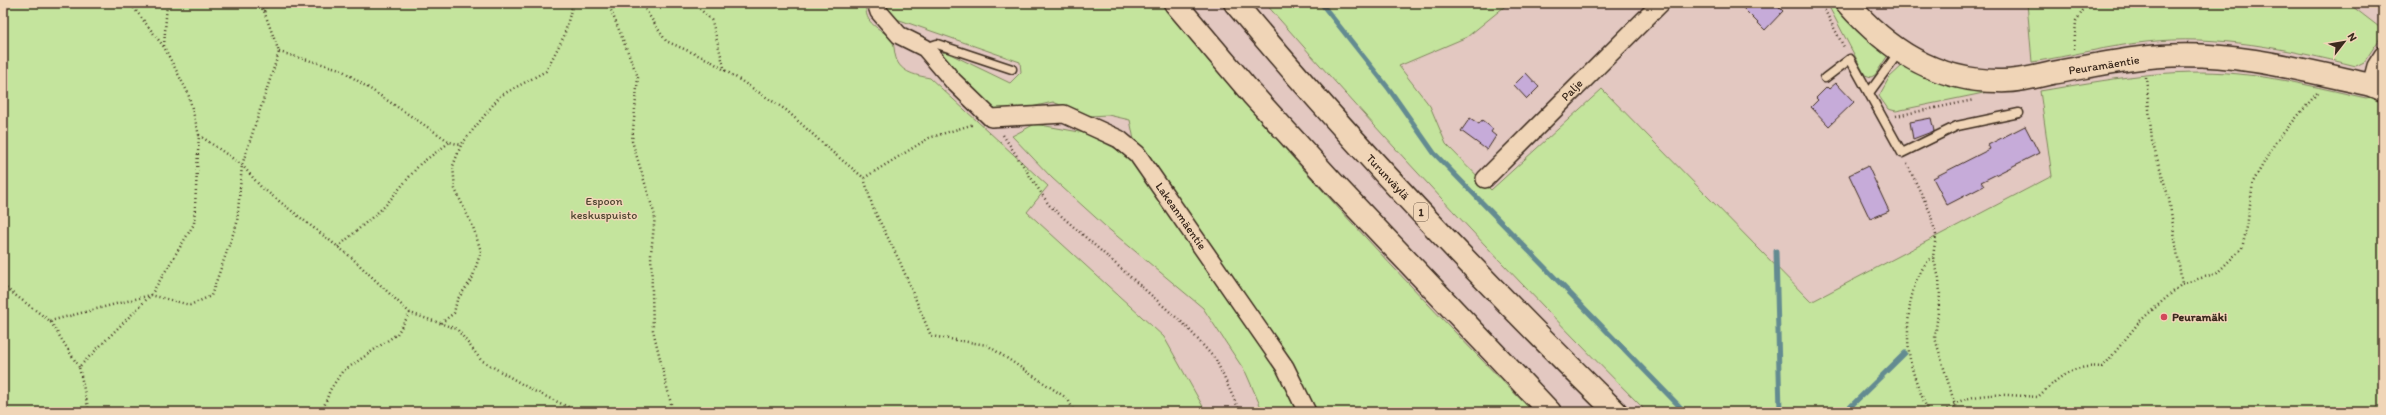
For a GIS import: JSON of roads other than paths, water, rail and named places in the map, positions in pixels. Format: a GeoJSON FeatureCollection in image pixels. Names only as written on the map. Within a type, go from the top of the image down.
{"type":"FeatureCollection","features":[{"type":"Feature","properties":{"kind":"main road"},"geometry":{"type":"LineString","coordinates":[[1175,3],[1252,94],[1333,183],[1550,412]]}},
{"type":"Feature","properties":{"kind":"main road","name":"Turunväylä"},"geometry":{"type":"LineString","coordinates":[[1235,3],[1287,65],[1375,164],[1464,259],[1616,412]]}},
{"type":"Feature","properties":{"kind":"main road","name":"Peuramäentie"},"geometry":{"type":"LineString","coordinates":[[1848,3],[1867,26],[1899,52],[1934,70],[1965,78],[1998,82],[2163,56],[2220,56],[2273,63],[2377,87]]}},
{"type":"Feature","properties":{"kind":"street"},"geometry":{"type":"LineString","coordinates":[[876,3],[879,12],[899,35],[925,48]]}},
{"type":"Feature","properties":{"kind":"street","name":"Palje"},"geometry":{"type":"LineString","coordinates":[[1485,179],[1624,38],[1661,3]]}},
{"type":"Feature","properties":{"kind":"street","name":"Lakeanmäentie"},"geometry":{"type":"LineString","coordinates":[[925,48],[953,81],[991,118],[1064,114],[1119,139],[1137,154],[1285,367],[1307,412]]}},
{"type":"Feature","properties":{"kind":"street"},"geometry":{"type":"LineString","coordinates":[[2377,87],[2376,66],[2383,55]]}},
{"type":"Feature","properties":{"kind":"lane"},"geometry":{"type":"LineString","coordinates":[[925,48],[937,44],[1012,69]]}},
{"type":"Feature","properties":{"kind":"lane"},"geometry":{"type":"LineString","coordinates":[[1870,93],[1899,52]]}},
{"type":"Feature","properties":{"kind":"lane"},"geometry":{"type":"LineString","coordinates":[[1825,78],[1850,59],[1902,153],[1957,126],[2019,114]]}},
{"type":"Feature","properties":{"kind":"waterway"},"geometry":{"type":"LineString","coordinates":[[1321,3],[1389,89],[1434,153],[1685,412]]}},
{"type":"Feature","properties":{"kind":"waterway"},"geometry":{"type":"LineString","coordinates":[[1776,251],[1780,412]]}},
{"type":"Feature","properties":{"kind":"waterway"},"geometry":{"type":"LineString","coordinates":[[1845,412],[1905,353]]}},
{"type":"Feature","properties":{"kind":"place","name":"Peuramäki"},"geometry":{"type":"Point","coordinates":[2164,317]}},
{"type":"Feature","properties":{"kind":"park label","name":"Espoon keskuspuisto"},"geometry":{"type":"Point","coordinates":[604,208]}}]}
